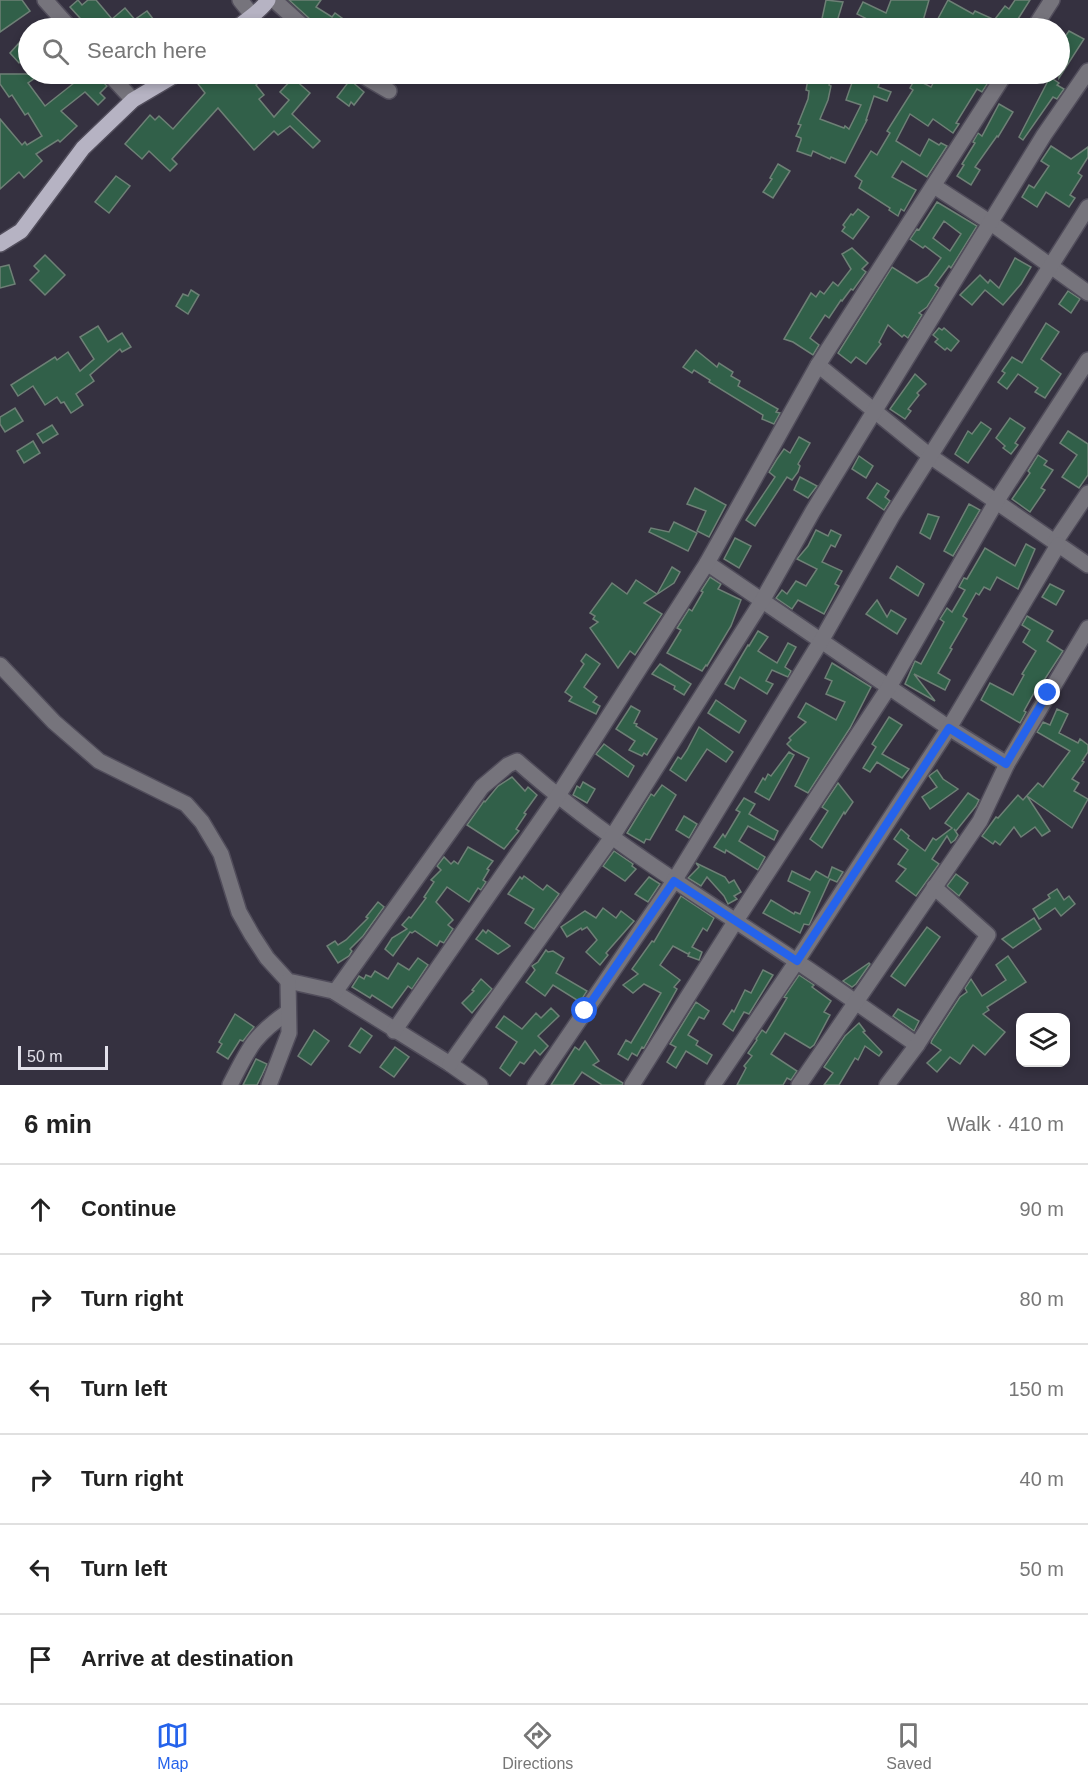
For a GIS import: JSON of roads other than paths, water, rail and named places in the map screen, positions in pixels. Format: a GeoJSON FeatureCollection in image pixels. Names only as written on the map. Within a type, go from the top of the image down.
{"type":"FeatureCollection","features":[{"type":"Feature","properties":{"kind":"main road"},"geometry":{"type":"LineString","coordinates":[[249,18],[262,9],[268,0]]}},
{"type":"Feature","properties":{"kind":"main road"},"geometry":{"type":"LineString","coordinates":[[0,244],[21,231],[82,148],[133,100],[160,84]]}},
{"type":"Feature","properties":{"kind":"street"},"geometry":{"type":"LineString","coordinates":[[45,0],[61,18]]}},
{"type":"Feature","properties":{"kind":"street"},"geometry":{"type":"LineString","coordinates":[[240,0],[252,15]]}},
{"type":"Feature","properties":{"kind":"street"},"geometry":{"type":"LineString","coordinates":[[274,0],[295,18]]}},
{"type":"Feature","properties":{"kind":"street"},"geometry":{"type":"LineString","coordinates":[[1040,18],[1052,0]]}},
{"type":"Feature","properties":{"kind":"street"},"geometry":{"type":"LineString","coordinates":[[450,1064],[612,837],[762,601],[813,511],[1044,135],[1088,71]]}},
{"type":"Feature","properties":{"kind":"street"},"geometry":{"type":"LineString","coordinates":[[118,84],[133,100]]}},
{"type":"Feature","properties":{"kind":"street"},"geometry":{"type":"LineString","coordinates":[[376,84],[388,91]]}},
{"type":"Feature","properties":{"kind":"street"},"geometry":{"type":"LineString","coordinates":[[394,1031],[557,797],[707,563],[818,365],[999,84]]}},
{"type":"Feature","properties":{"kind":"street"},"geometry":{"type":"LineString","coordinates":[[934,186],[991,223],[1088,292]]}},
{"type":"Feature","properties":{"kind":"street"},"geometry":{"type":"LineString","coordinates":[[535,1085],[674,881],[821,641],[892,516],[1088,207]]}},
{"type":"Feature","properties":{"kind":"street"},"geometry":{"type":"LineString","coordinates":[[632,1085],[735,922],[890,687],[996,502],[1088,360]]}},
{"type":"Feature","properties":{"kind":"street"},"geometry":{"type":"LineString","coordinates":[[818,365],[930,456],[1088,565]]}},
{"type":"Feature","properties":{"kind":"street"},"geometry":{"type":"LineString","coordinates":[[713,1085],[949,728],[1088,493]]}},
{"type":"Feature","properties":{"kind":"street"},"geometry":{"type":"LineString","coordinates":[[707,563],[949,728],[1006,764]]}},
{"type":"Feature","properties":{"kind":"street"},"geometry":{"type":"LineString","coordinates":[[800,1085],[854,1002],[980,821],[1006,764],[1088,628]]}},
{"type":"Feature","properties":{"kind":"street"},"geometry":{"type":"LineString","coordinates":[[0,665],[54,722],[99,761],[186,804],[202,822],[221,854],[239,912],[252,935],[267,958],[288,981],[335,992],[480,1085]]}},
{"type":"Feature","properties":{"kind":"street"},"geometry":{"type":"LineString","coordinates":[[335,992],[482,787],[508,765],[518,761],[557,797],[612,837],[735,922],[797,961],[916,1045]]}},
{"type":"Feature","properties":{"kind":"street"},"geometry":{"type":"LineString","coordinates":[[887,1085],[988,935],[934,887]]}},
{"type":"Feature","properties":{"kind":"street"},"geometry":{"type":"LineString","coordinates":[[269,1085],[289,1033],[288,981]]}},
{"type":"Feature","properties":{"kind":"street"},"geometry":{"type":"LineString","coordinates":[[230,1085],[247,1050],[259,1034],[288,1012]]}}]}
